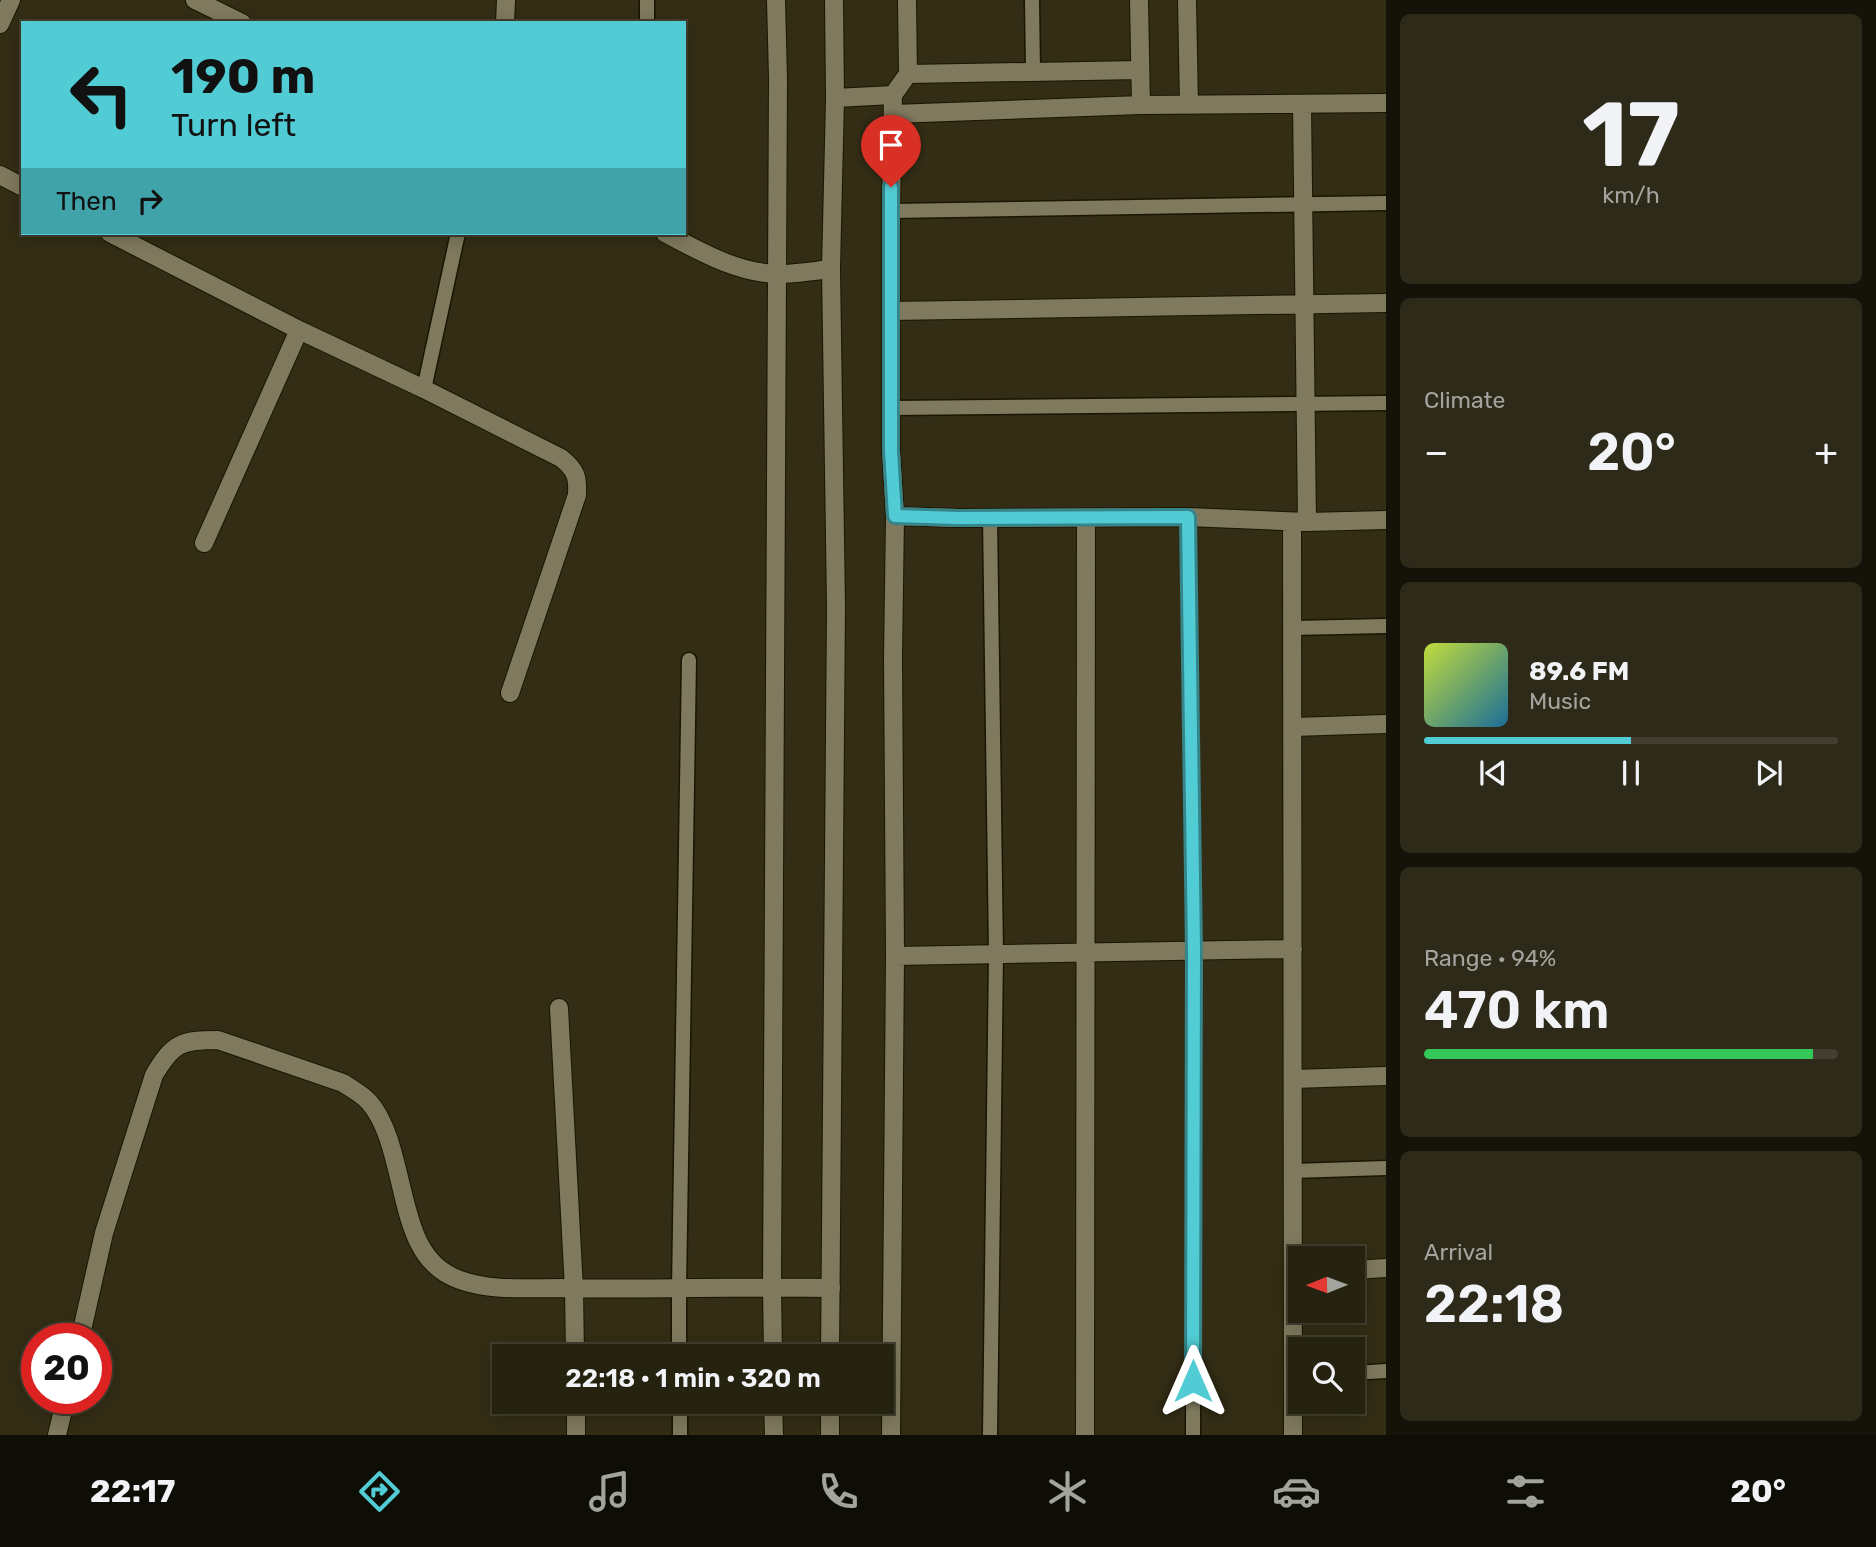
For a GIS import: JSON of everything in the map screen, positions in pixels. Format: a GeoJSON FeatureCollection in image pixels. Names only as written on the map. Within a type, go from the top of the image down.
{"type":"FeatureCollection","features":[{"type":"Feature","properties":{"kind":"street"},"geometry":{"type":"LineString","coordinates":[[0,23],[11,0]]}},
{"type":"Feature","properties":{"kind":"street"},"geometry":{"type":"LineString","coordinates":[[195,0],[238,21]]}},
{"type":"Feature","properties":{"kind":"street"},"geometry":{"type":"LineString","coordinates":[[505,21],[506,0]]}},
{"type":"Feature","properties":{"kind":"street"},"geometry":{"type":"LineString","coordinates":[[773,1344],[778,78],[776,0]]}},
{"type":"Feature","properties":{"kind":"street"},"geometry":{"type":"LineString","coordinates":[[830,1344],[836,606],[831,269],[834,0]]}},
{"type":"Feature","properties":{"kind":"street"},"geometry":{"type":"LineString","coordinates":[[891,1435],[895,516],[891,451],[891,211],[893,95],[908,74],[907,0]]}},
{"type":"Feature","properties":{"kind":"street"},"geometry":{"type":"LineString","coordinates":[[1139,0],[1141,105]]}},
{"type":"Feature","properties":{"kind":"street"},"geometry":{"type":"LineString","coordinates":[[1187,0],[1189,105]]}},
{"type":"Feature","properties":{"kind":"street"},"geometry":{"type":"LineString","coordinates":[[908,74],[1140,70]]}},
{"type":"Feature","properties":{"kind":"street"},"geometry":{"type":"LineString","coordinates":[[835,98],[893,95]]}},
{"type":"Feature","properties":{"kind":"street"},"geometry":{"type":"LineString","coordinates":[[893,114],[1141,105],[1386,103]]}},
{"type":"Feature","properties":{"kind":"street"},"geometry":{"type":"LineString","coordinates":[[1296,1246],[1293,1171],[1293,628],[1305,403],[1302,104]]}},
{"type":"Feature","properties":{"kind":"street"},"geometry":{"type":"LineString","coordinates":[[0,175],[21,186]]}},
{"type":"Feature","properties":{"kind":"street"},"geometry":{"type":"LineString","coordinates":[[114,235],[299,330],[561,458],[572,467],[578,482],[577,495],[510,693]]}},
{"type":"Feature","properties":{"kind":"street"},"geometry":{"type":"LineString","coordinates":[[669,235],[705,253],[758,271],[777,274],[831,269]]}},
{"type":"Feature","properties":{"kind":"street"},"geometry":{"type":"LineString","coordinates":[[891,311],[1386,303]]}},
{"type":"Feature","properties":{"kind":"street"},"geometry":{"type":"LineString","coordinates":[[204,543],[299,330]]}},
{"type":"Feature","properties":{"kind":"street"},"geometry":{"type":"LineString","coordinates":[[895,516],[1188,517],[1300,522],[1386,520]]}},
{"type":"Feature","properties":{"kind":"street"},"geometry":{"type":"LineString","coordinates":[[1085,1435],[1086,518]]}},
{"type":"Feature","properties":{"kind":"street"},"geometry":{"type":"LineString","coordinates":[[1293,727],[1386,724]]}},
{"type":"Feature","properties":{"kind":"street"},"geometry":{"type":"LineString","coordinates":[[895,956],[1293,949]]}},
{"type":"Feature","properties":{"kind":"street"},"geometry":{"type":"LineString","coordinates":[[559,1008],[575,1344]]}},
{"type":"Feature","properties":{"kind":"street"},"geometry":{"type":"LineString","coordinates":[[83,1323],[104,1233],[154,1075],[165,1056],[181,1043],[199,1040],[218,1040],[343,1083],[370,1103],[384,1128],[417,1240],[428,1259],[443,1272],[461,1280],[488,1287],[574,1289],[831,1288]]}},
{"type":"Feature","properties":{"kind":"street"},"geometry":{"type":"LineString","coordinates":[[1293,1079],[1386,1076]]}},
{"type":"Feature","properties":{"kind":"street"},"geometry":{"type":"LineString","coordinates":[[1365,1269],[1386,1268]]}},
{"type":"Feature","properties":{"kind":"street"},"geometry":{"type":"LineString","coordinates":[[57,1435],[62,1414]]}},
{"type":"Feature","properties":{"kind":"street"},"geometry":{"type":"LineString","coordinates":[[576,1414],[576,1435]]}},
{"type":"Feature","properties":{"kind":"street"},"geometry":{"type":"LineString","coordinates":[[774,1414],[774,1435]]}},
{"type":"Feature","properties":{"kind":"street"},"geometry":{"type":"LineString","coordinates":[[830,1414],[830,1435]]}},
{"type":"Feature","properties":{"kind":"street"},"geometry":{"type":"LineString","coordinates":[[1293,1435],[1294,1414]]}},
{"type":"Feature","properties":{"kind":"lane"},"geometry":{"type":"LineString","coordinates":[[647,0],[647,21]]}},
{"type":"Feature","properties":{"kind":"lane"},"geometry":{"type":"LineString","coordinates":[[1032,0],[1033,71]]}},
{"type":"Feature","properties":{"kind":"lane"},"geometry":{"type":"LineString","coordinates":[[891,211],[1386,203]]}},
{"type":"Feature","properties":{"kind":"lane"},"geometry":{"type":"LineString","coordinates":[[424,389],[458,235]]}},
{"type":"Feature","properties":{"kind":"lane"},"geometry":{"type":"LineString","coordinates":[[892,408],[1386,403]]}},
{"type":"Feature","properties":{"kind":"lane"},"geometry":{"type":"LineString","coordinates":[[990,517],[996,954],[990,1435]]}},
{"type":"Feature","properties":{"kind":"lane"},"geometry":{"type":"LineString","coordinates":[[1188,517],[1194,951],[1193,1435]]}},
{"type":"Feature","properties":{"kind":"lane"},"geometry":{"type":"LineString","coordinates":[[1293,628],[1386,626]]}},
{"type":"Feature","properties":{"kind":"lane"},"geometry":{"type":"LineString","coordinates":[[679,1344],[689,660]]}},
{"type":"Feature","properties":{"kind":"lane"},"geometry":{"type":"LineString","coordinates":[[1293,1171],[1386,1168]]}},
{"type":"Feature","properties":{"kind":"lane"},"geometry":{"type":"LineString","coordinates":[[1365,1372],[1386,1371]]}},
{"type":"Feature","properties":{"kind":"lane"},"geometry":{"type":"LineString","coordinates":[[680,1414],[680,1435]]}},
{"type":"Feature","properties":{"kind":"route"},"geometry":{"type":"LineString","coordinates":[[891,187],[891,451],[895,516],[1188,517],[1194,951],[1193,1381]]}}]}
